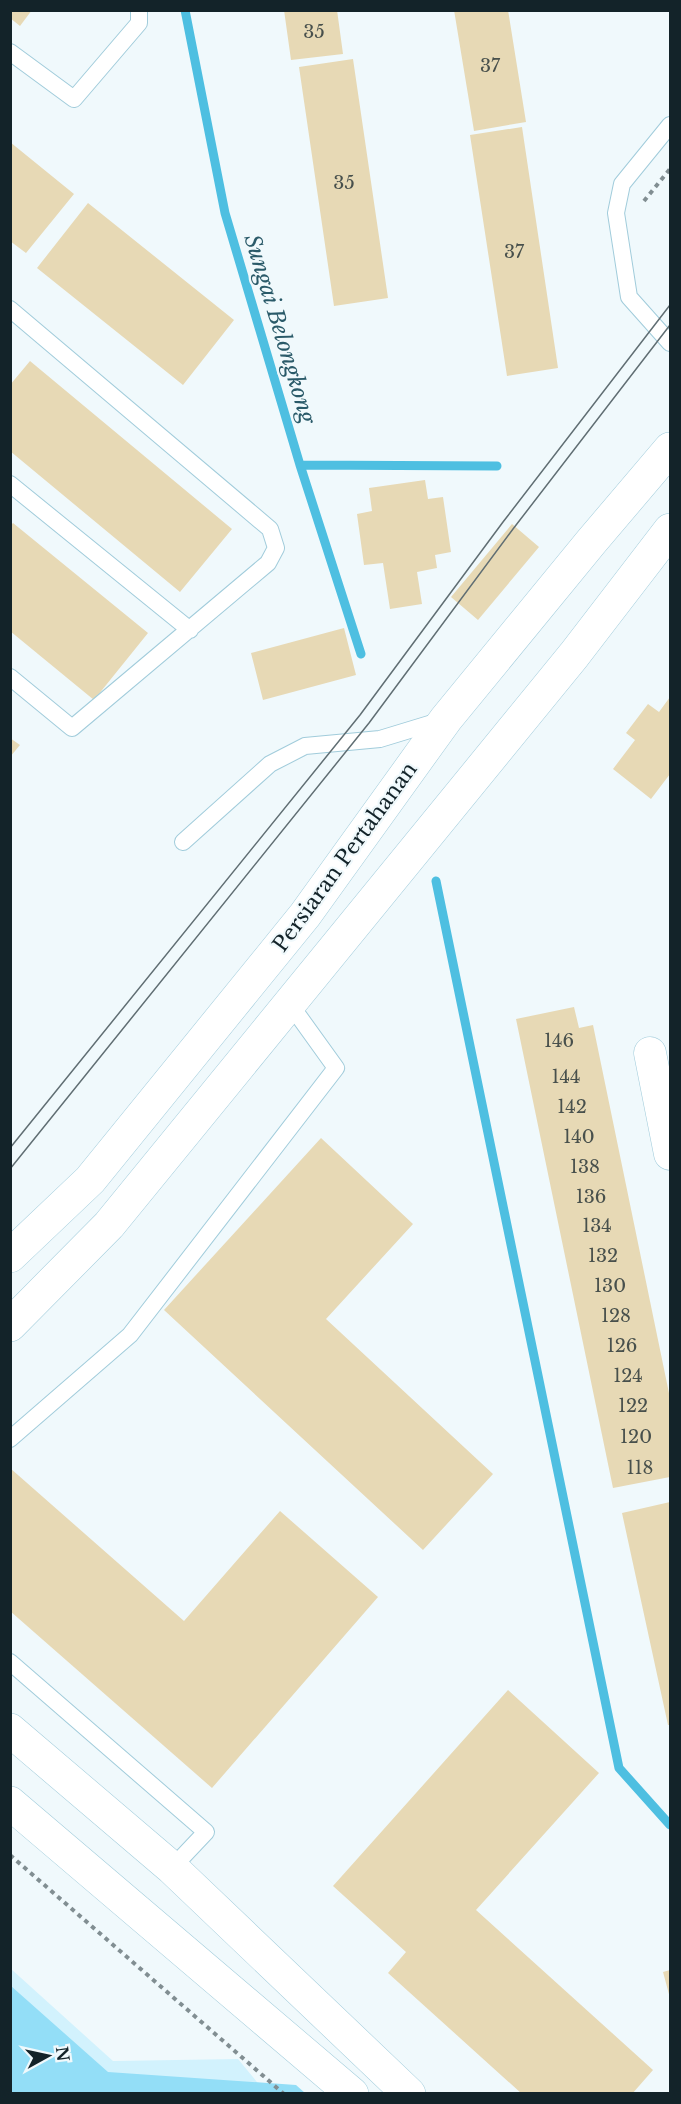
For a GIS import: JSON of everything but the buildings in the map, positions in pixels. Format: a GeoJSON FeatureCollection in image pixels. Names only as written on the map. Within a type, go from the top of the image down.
{"type":"FeatureCollection","features":[{"type":"Feature","properties":{"kind":"main road","name":"Persiaran Pertahanan"},"geometry":{"type":"LineString","coordinates":[[10,1256],[90,1180],[305,915],[446,719],[670,449]]}},
{"type":"Feature","properties":{"kind":"main road","name":"Persiaran Pertahanan"},"geometry":{"type":"LineString","coordinates":[[10,1325],[109,1225],[574,655],[670,530]]}},
{"type":"Feature","properties":{"kind":"main road"},"geometry":{"type":"LineString","coordinates":[[10,1730],[172,1868],[409,2094]]}},
{"type":"Feature","properties":{"kind":"main road"},"geometry":{"type":"LineString","coordinates":[[10,1803],[352,2094]]}},
{"type":"Feature","properties":{"kind":"street"},"geometry":{"type":"LineString","coordinates":[[650,1053],[670,1154]]}},
{"type":"Feature","properties":{"kind":"lane"},"geometry":{"type":"LineString","coordinates":[[10,52],[74,99],[139,23],[139,10]]}},
{"type":"Feature","properties":{"kind":"lane"},"geometry":{"type":"LineString","coordinates":[[670,125],[622,184],[616,213],[629,297],[670,343]]}},
{"type":"Feature","properties":{"kind":"lane"},"geometry":{"type":"LineString","coordinates":[[10,309],[270,528],[276,548],[268,563],[72,728],[10,677]]}},
{"type":"Feature","properties":{"kind":"lane"},"geometry":{"type":"LineString","coordinates":[[10,484],[190,630]]}},
{"type":"Feature","properties":{"kind":"lane"},"geometry":{"type":"LineString","coordinates":[[183,842],[270,764],[305,746],[380,739],[446,719]]}},
{"type":"Feature","properties":{"kind":"lane"},"geometry":{"type":"LineString","coordinates":[[10,1439],[130,1335],[336,1068],[290,1004]]}},
{"type":"Feature","properties":{"kind":"lane"},"geometry":{"type":"LineString","coordinates":[[10,1662],[206,1832],[172,1868]]}},
{"type":"Feature","properties":{"kind":"path"},"geometry":{"type":"LineString","coordinates":[[10,1855],[284,2094]]}},
{"type":"Feature","properties":{"kind":"shaded area"},"geometry":{"type":"Polygon","coordinates":[[[10,1968],[113,2061],[238,2059],[266,2093],[11,2093],[10,1968]]]}},
{"type":"Feature","properties":{"kind":"shaded area"},"geometry":{"type":"Polygon","coordinates":[[[11,1986],[108,2072],[296,2085],[305,2093],[11,2093],[11,1986]]]}},
{"type":"Feature","properties":{"kind":"waterway","name":"Sungai Belongkong"},"geometry":{"type":"LineString","coordinates":[[185,10],[225,213],[300,465],[361,654]]}},
{"type":"Feature","properties":{"kind":"waterway","name":"Sungai Belongkong"},"geometry":{"type":"LineString","coordinates":[[300,465],[497,466]]}},
{"type":"Feature","properties":{"kind":"waterway"},"geometry":{"type":"LineString","coordinates":[[436,881],[619,1768],[670,1825]]}},
{"type":"Feature","properties":{"kind":"tram line"},"geometry":{"type":"LineString","coordinates":[[10,1148],[360,715],[503,522],[670,305]]}},
{"type":"Feature","properties":{"kind":"tram line"},"geometry":{"type":"LineString","coordinates":[[10,1169],[369,723],[513,529],[670,325]]}}]}
